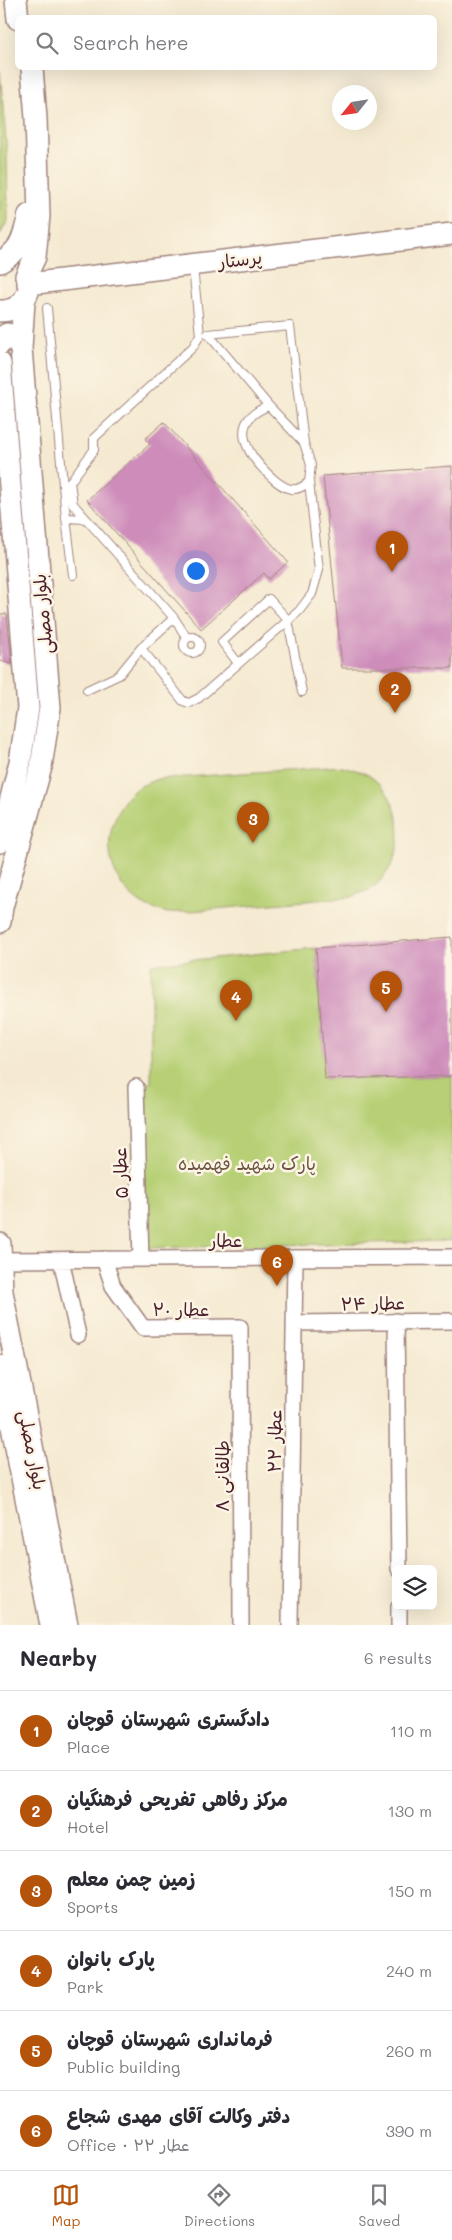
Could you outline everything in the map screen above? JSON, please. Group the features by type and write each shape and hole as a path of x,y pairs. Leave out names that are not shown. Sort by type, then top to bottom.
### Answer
{"street":[{"path":"16,0 18,15"},
{"path":"26,0 27,15"},
{"path":"22,70 32,118"},
{"path":"0,262 14,255 23,240 30,212 32,70"},
{"name":"بلوار مصلی","path":"0,922 42,767 50,708 21,348 26,287 35,257 39,216 32,118"},
{"name":"پرستار","path":"0,311 9,311 17,308 26,287 452,234"},
{"path":"0,262 17,266 26,287"},
{"path":"0,344 1,338 7,334 13,335 21,348"},
{"name":"بلوار مصلی","path":"0,363 28,708 20,762 0,842"},
{"name":"عطار ۵","path":"136,1087 141,1259"},
{"name":"بلوار مصلی","path":"0,1255 2,1292 67,1625"},
{"name":"عطار","path":"0,1255 61,1260 452,1257"},
{"name":"عطار ۲۲","path":"290,1625 295,1258"},
{"name":"عطار ۲۰","path":"104,1259 113,1286 143,1328 240,1327"},
{"path":"61,1260 78,1335"},
{"name":"عطار ۲۴","path":"294,1323 452,1320"},
{"path":"396,1321 399,1565"},
{"name":"طالقانی ۸","path":"240,1327 241,1625"},
{"name":"بلوار مصلی","path":"0,1366 51,1625"},
{"path":"399,1610 400,1625"}],"lane":[{"path":"187,638 174,618 73,504 70,482 94,450 94,438 193,347 200,335 192,265"},
{"path":"46,308 66,518 74,575"},
{"path":"142,648 183,701 190,703 299,611 312,594 319,570 309,482 311,465 304,443 290,326 208,334 269,406 304,443"},
{"path":"269,406 262,408 246,424 243,437 251,456 270,476 283,486 298,489 309,482"},
{"path":"66,518 86,519"},
{"path":"238,663 222,642 269,599 288,620 302,692"},
{"path":"87,690 119,675 142,648 174,618"}],"green space":[{"path":"0,71 7,153 8,220 0,235"},
{"path":"343,766 368,775 381,785 390,798 396,812 399,828 394,859 387,873 371,889 352,897 168,913 148,907 135,899 119,880 111,857 111,833 114,821 123,803 132,792 141,786 157,779"},
{"name":"پارک شهید فهمیده","path":"316,948 325,1079 452,1076 452,1241 146,1248 141,1084 151,1083 151,964"}],"building":[{"path":"164,422 288,562 269,579 264,573 201,629 87,500 150,444 145,439"},
{"path":"452,466 452,668 342,668 323,476"},
{"path":"0,614 7,614 12,664 0,661"},
{"path":"452,937 452,1076 325,1079 316,948"}],"place":[{"name":"دادگستری شهرستان قوچان","path":"392,572"},
{"name":"مرکز رفاهی تفریحی فرهنگیان","path":"395,713"},
{"name":"زمین چمن معلم","path":"253,843"},
{"name":"فرمانداری شهرستان قوچان","path":"386,1012"},
{"name":"پارک بانوان","path":"236,1021"},
{"name":"دفتر وکالت آقای مهدی شجاع","path":"277,1286"}]}
